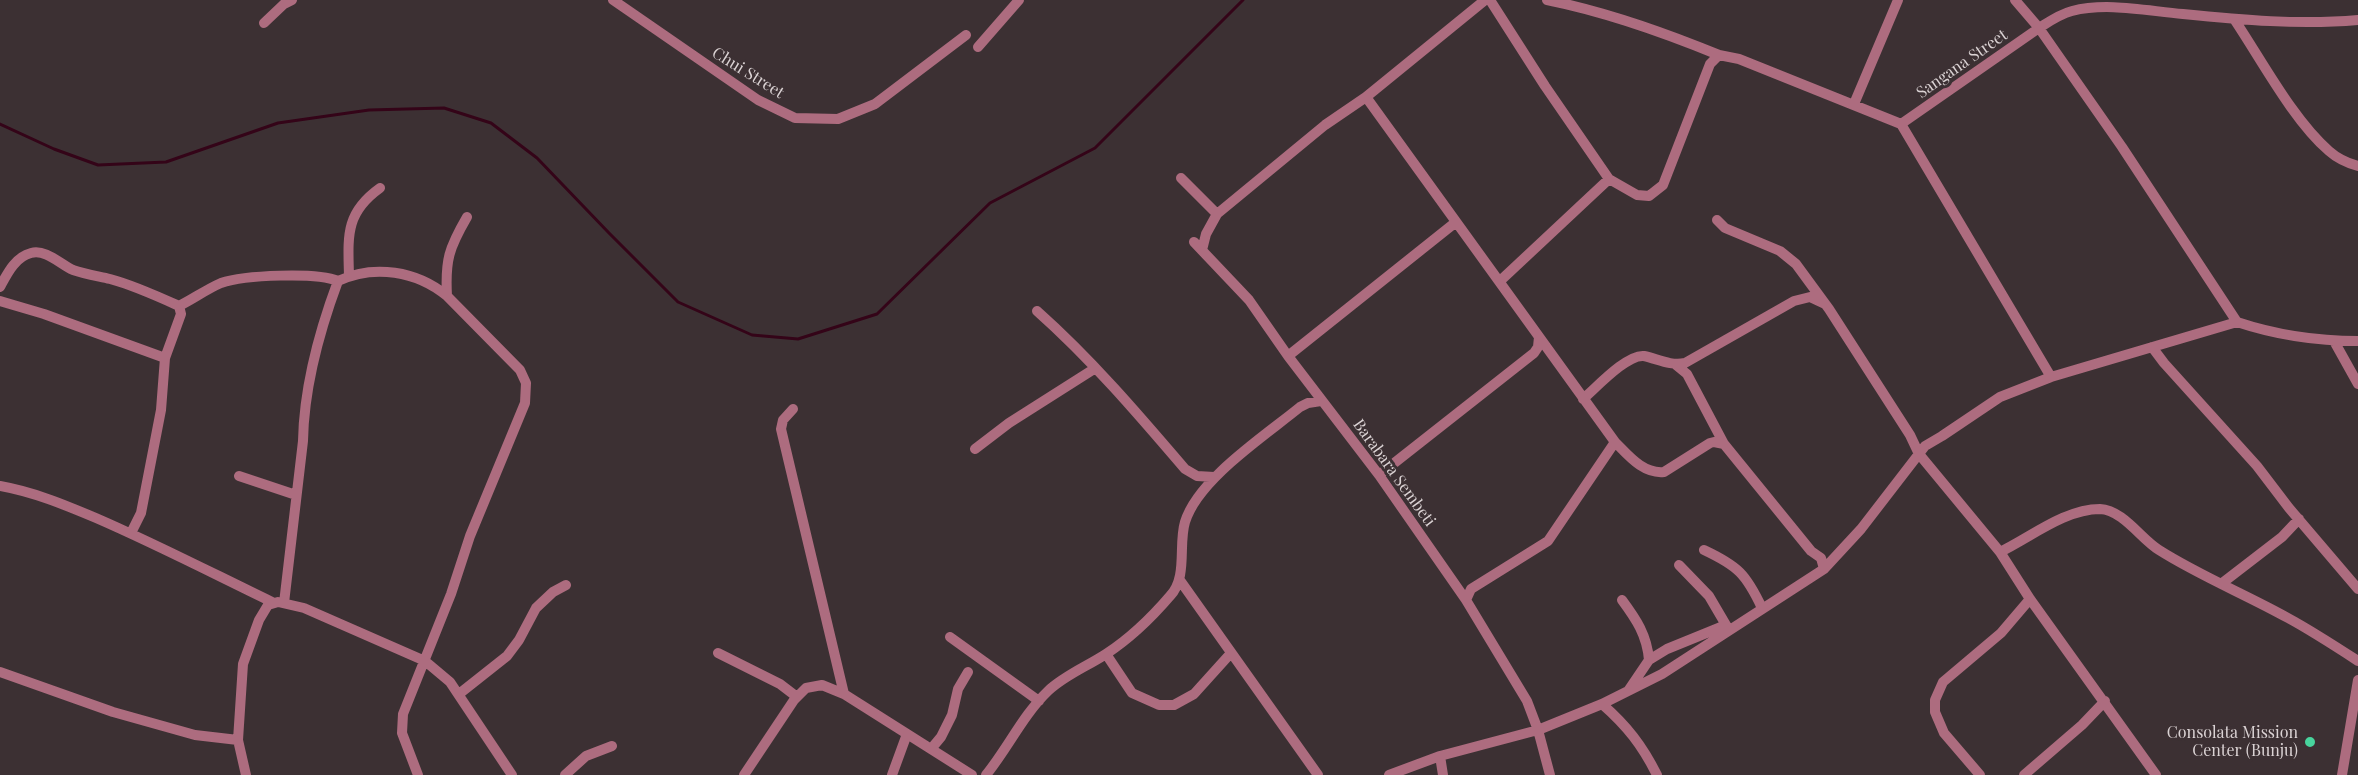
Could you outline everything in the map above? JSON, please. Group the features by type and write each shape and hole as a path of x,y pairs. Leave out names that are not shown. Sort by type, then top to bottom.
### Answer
{"street":[{"path":"264,23 284,4 292,0"},
{"name":"Chui Street","path":"613,0 758,100 795,118 838,119 866,108 966,35"},
{"path":"978,47 1019,0"},
{"name":"Barabara Sembeti","path":"1485,0 1366,97 1325,125 1217,214 1198,246 1248,300 1321,401 1379,475 1466,600 1527,701 1538,730 1550,775"},
{"path":"1490,0 1545,86 1609,179 1637,195 1655,193 1663,185 1710,64 1719,55"},
{"path":"1547,0 1574,5 1661,31 1719,55 1739,59 1901,124 2052,377"},
{"path":"1854,104 1898,0"},
{"path":"2015,0 2039,28 2122,147 2237,322"},
{"name":"Sangana Street","path":"1901,124 2039,28 2057,16 2072,10 2118,8 2234,19 2328,22 2358,20"},
{"path":"2234,19 2306,126 2339,159 2358,166"},
{"path":"1366,97 1615,442 1641,466 1656,473 1664,472 1710,443 1724,444"},
{"path":"1180,178 1217,214"},
{"path":"1500,281 1609,179"},
{"path":"349,276 348,238 356,210 366,198 380,188"},
{"path":"447,296 446,267 451,245 467,217"},
{"path":"1718,220 1725,228 1770,245 1788,256 1825,304 1910,435 1919,454 2000,552 2030,599 2156,775"},
{"path":"1288,356 1455,222"},
{"path":"0,287 10,269 30,253 52,257 72,269 110,279 179,306 220,284 236,280 314,275 338,281 349,276 395,271 435,286 520,370 526,382 525,403 403,714 402,733 418,775"},
{"path":"284,603 303,420 311,370 326,314 338,281"},
{"path":"1583,399 1636,356 1676,365 1685,363 1794,301 1810,297 1825,304"},
{"path":"0,301 44,314 165,358"},
{"path":"131,533 141,513 162,410 165,358 181,314 179,306"},
{"path":"1037,311 1069,340 1094,369 1121,394 1185,469 1197,476 1214,477"},
{"path":"1389,775 1440,756 1538,730 1602,704 1662,674 1726,628 1824,569 1861,530 1925,446 2000,397 2052,377 2237,322 2311,339 2358,341"},
{"path":"1379,475 1534,353 1538,347 1539,337"},
{"path":"2334,341 2358,384"},
{"path":"2152,347 2163,363 2257,466 2358,590"},
{"path":"1676,365 1687,374 1724,444 1811,551 1821,558 1824,569"},
{"path":"975,449 1009,423 1094,369"},
{"path":"986,775 1039,700 1068,675 1106,654 1130,636 1172,595 1179,579 1185,522 1193,505 1214,477 1300,407 1321,401"},
{"path":"793,409 783,420 781,429 844,694"},
{"path":"1466,600 1471,589 1548,541 1615,442"},
{"path":"239,477 296,495"},
{"path":"0,486 21,490 63,504 131,533 272,602 304,608 425,661 450,682 512,775"},
{"path":"2000,552 2062,519 2090,510 2103,509 2119,516 2146,542 2186,567 2289,618 2358,661"},
{"path":"2221,584 2282,537 2299,519"},
{"path":"1704,550 1730,562 1740,570 1762,608"},
{"path":"1679,565 1709,596 1726,628"},
{"path":"1179,579 1318,775"},
{"path":"459,694 507,656 519,640 536,608 553,592 566,585"},
{"path":"1980,775 1944,733 1935,712 1935,700 1943,682 2001,633 2030,599"},
{"path":"1622,600 1638,621 1645,637 1649,660"},
{"path":"246,775 238,740 243,664 259,620 272,602"},
{"path":"1628,691 1649,660 1666,649 1726,628"},
{"path":"950,637 1039,700"},
{"path":"718,653 780,684 797,697"},
{"path":"1106,654 1132,693 1159,705 1167,705 1182,702 1194,694 1231,653"},
{"path":"0,672 123,715 195,735 238,740"},
{"path":"931,749 941,737 952,715 958,689 968,672"},
{"path":"2342,775 2358,680"},
{"path":"744,775 797,697 806,688 822,686 844,694 972,775"},
{"path":"2024,775 2082,725 2105,701"},
{"path":"1602,704 1624,723 1645,752 1657,775"},
{"path":"892,775 907,734"},
{"path":"565,775 586,756 612,746"},
{"path":"1440,756 1443,775"}],"waterway":[{"path":"0,124 54,149 98,165 166,162 278,123 369,110 444,108 491,123 537,158 678,302 752,335 798,339 877,314 990,203 1095,148 1243,0"}],"place":[{"name":"Consolata Mission Center (Bunju)","path":"2310,742"}]}
